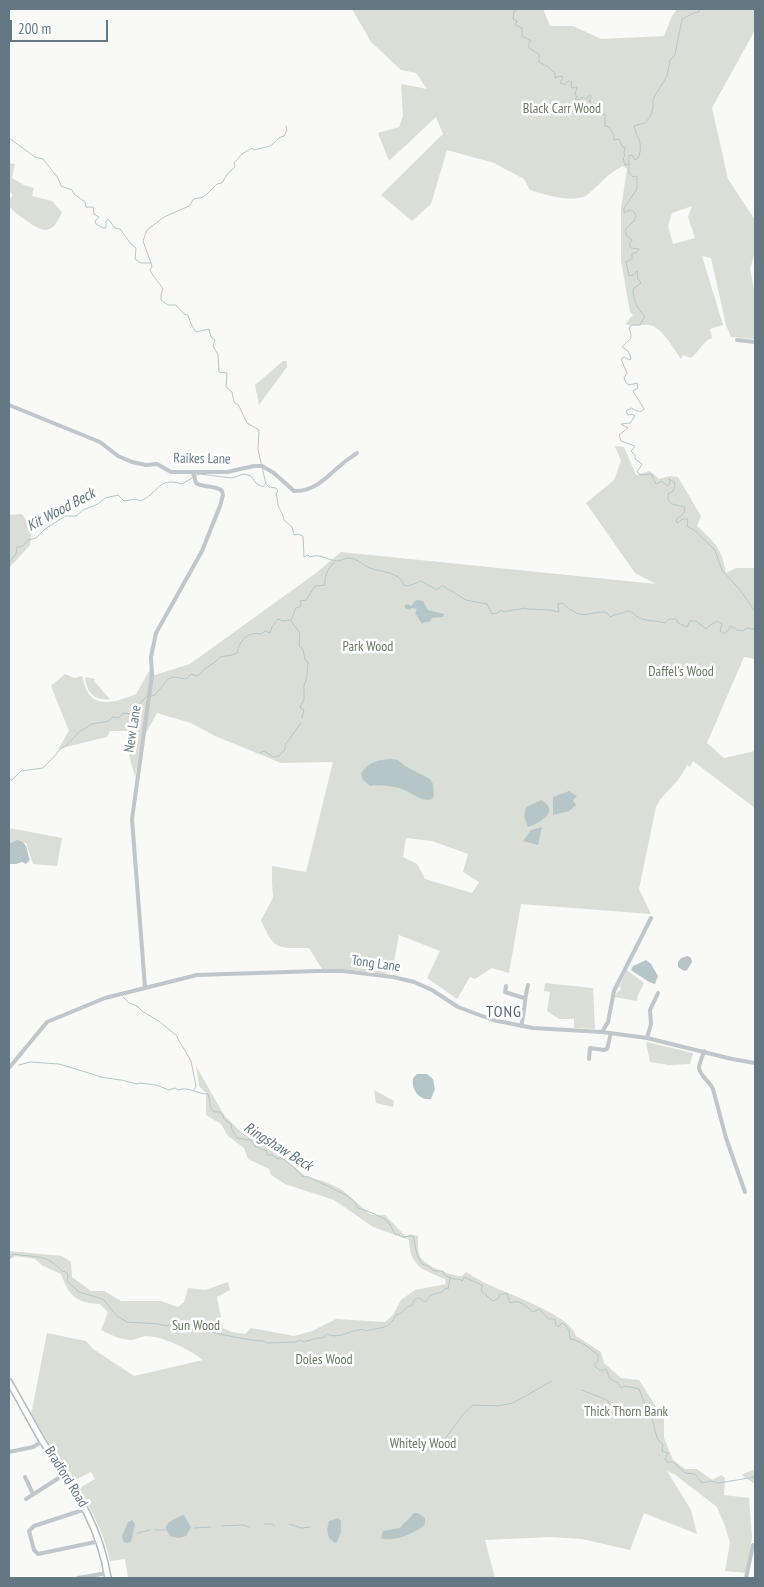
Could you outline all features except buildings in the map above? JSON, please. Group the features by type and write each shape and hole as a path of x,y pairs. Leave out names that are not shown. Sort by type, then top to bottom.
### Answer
{"main road":[{"name":"Bradford Road","path":"9,1382 43,1441 86,1509 100,1541 108,1575"}],"street":[{"path":"737,340 755,342"},
{"name":"Raikes Lane","path":"9,405 100,442 118,456 132,462 146,465 157,464 171,472 227,472 260,466 274,473 294,491 303,492 312,489 357,453"},
{"name":"New Lane","path":"145,987 132,819 150,696 151,657 156,633 202,551 223,495 221,491 213,487 202,487 196,483 193,472"},
{"path":"602,1032 608,1022 614,991 651,918"},
{"name":"Tong Lane","path":"9,1068 47,1022 105,998 209,973 343,971 393,977 414,982 428,987 458,1007 477,1016 521,1026 602,1032 647,1038 755,1063"},
{"path":"506,986 504,992 524,998"},
{"path":"521,1026 524,1014 524,998 528,986"},
{"path":"647,1038 650,1010 658,993"},
{"path":"589,1059 590,1048 604,1050 608,1048 611,1033"},
{"path":"704,1051 699,1068 702,1076 713,1089 726,1138 745,1192"},
{"path":"9,1452 43,1441"},
{"path":"26,1499 65,1474"},
{"path":"25,1477 33,1494"},
{"path":"86,1509 34,1526 29,1531 34,1550 38,1554 100,1541"},
{"path":"746,1578 753,1545"},
{"path":"78,1578 108,1575"}],"green space":[{"name":"Black Carr Wood","path":"352,9 543,9 550,26 573,26 601,39 664,36 677,9 755,9 755,30 712,108 728,179 755,220 755,252 750,269 755,294 755,339 731,337 726,325 711,258 702,256 723,325 710,329 712,338 694,356 691,358 683,355 681,359 667,339 654,326 631,326 625,324 633,315 630,312 621,261 621,208 627,169 623,166 607,176 587,195 574,199 550,196 530,190 524,179 494,163 447,150 431,204 412,221 381,195 443,134 436,117 389,161 378,133 399,127 403,116 401,84 427,89 416,73 401,70 371,42","holes":["692,206 688,217 695,238 673,244 668,226 672,213"]},
{"path":"9,163 15,164 12,178 34,188 32,196 52,201 62,212 50,229 46,230 36,227 10,207 8,202 13,195 9,191"},
{"path":"283,361 287,361 287,367 259,405 255,385"},
{"path":"615,446 624,447 636,475 650,471 659,479 669,476 678,477 701,516 697,526 717,546 726,573 736,568 755,568 755,659 744,657 707,743 724,758 755,751 755,808 693,761 690,767 687,765 680,778 663,796 656,807 639,889 651,914 521,904 509,973 492,968 475,979 470,977 457,999 427,978 440,951 399,935 392,971 384,974 345,969 322,969 309,948 278,946 270,937 261,920 273,898 272,866 306,872 333,762 281,763 215,736 191,723 157,713 146,733 143,733 135,777 129,755 130,731 110,731 107,737 58,749 69,731 51,686 65,674 74,678 82,676 85,687 91,697 103,702 117,701 136,694 149,671 155,675 190,664 316,573 341,552 656,584 635,573 586,503 614,480 621,461","holes":["406,838 432,841 468,854 463,872 479,882 472,893 425,879 417,864 403,857"]},
{"path":"22,514 32,529 30,545 9,568 9,515"},
{"path":"86,677 95,679 94,681 110,699 100,699 93,695 86,684"},
{"path":"9,828 62,838 57,866 33,864 26,843 9,844"},
{"path":"627,970 644,983 637,1001 614,997 620,991 621,988 619,987"},
{"path":"545,983 593,988 595,1029 574,1028 574,1019 559,1019 547,1011 550,992 544,991"},
{"path":"647,1042 693,1053 690,1064 669,1065 650,1062"},
{"path":"196,1066 224,1115 253,1140 273,1150 307,1177 323,1181 341,1189 371,1215 385,1215 408,1239 409,1234 418,1236 419,1254 423,1260 438,1270 462,1276 466,1272 483,1282 550,1312 572,1328 576,1336 601,1352 604,1363 621,1378 639,1380 664,1419 664,1438 673,1460 685,1469 697,1469 712,1480 721,1475 725,1478 724,1495 749,1498 752,1537 746,1573 725,1571 730,1543 717,1507 674,1474 667,1471 691,1510 697,1534 644,1513 630,1550 582,1539 550,1537 485,1540 495,1578 128,1578 125,1559 110,1561 105,1542 97,1524 78,1489 95,1479 91,1472 73,1481 31,1415 47,1333 86,1341 93,1349 134,1376 203,1360 184,1348 160,1338 146,1336 127,1340 101,1330 108,1312 100,1304 85,1302 74,1297 67,1288 61,1274 43,1266 35,1259 15,1256 9,1260 9,1251 62,1256 71,1262 72,1277 91,1291 104,1291 121,1301 161,1301 178,1307 184,1302 188,1288 205,1290 228,1282 230,1290 217,1297 223,1328 245,1334 251,1328 294,1336 312,1331 336,1319 385,1322 393,1315 401,1300 415,1290 446,1284 445,1279 424,1269 415,1262 409,1240 373,1227 334,1200 285,1184 271,1175 269,1169 248,1159 244,1148 228,1136 221,1124 206,1115 206,1093 199,1086"},
{"path":"374,1090 394,1101 393,1107 376,1103"},
{"path":"755,1469 755,1484 741,1475"}],"shaded area":[{"path":"416,600 423,601 428,610 444,614 443,617 432,618 429,622 422,624 415,613 417,609 411,608 410,610 405,608 405,605 411,606"},
{"path":"398,760 405,766 430,779 433,784 434,795 432,799 424,800 405,790 394,787 370,786 363,780 361,774 366,767 377,761"},
{"path":"569,791 577,796 573,800 576,805 569,811 553,815 553,797"},
{"path":"541,800 547,804 549,812 543,820 528,827 524,816 526,807"},
{"path":"542,827 538,845 523,841 531,830"},
{"path":"17,840 24,843 26,847 30,860 26,864 22,862 9,864 9,844"},
{"path":"688,956 692,962 687,970 684,971 678,967 678,962 681,958"},
{"path":"646,960 651,964 658,976 655,984 631,970 633,966"},
{"path":"417,1074 427,1074 433,1079 435,1089 431,1099 423,1098 415,1090 413,1078"},
{"path":"414,1513 418,1513 425,1518 425,1524 410,1534 398,1538 381,1538 383,1531 400,1528"},
{"path":"184,1515 191,1527 186,1536 178,1538 170,1536 166,1529 168,1523"},
{"path":"338,1518 341,1521 341,1532 335,1543 329,1538 327,1530 329,1521"},
{"path":"132,1520 135,1524 131,1542 126,1543 123,1541 122,1536 128,1522"}],"waterway":[{"path":"519,9 514,11 513,19 517,21 515,25 522,28 522,36 531,41 528,45 529,48 539,54 539,62 555,73 555,78 563,77 560,83 565,85 568,81 572,82 571,87 577,88 575,94 577,97 575,99 579,100 583,97 587,99 588,96 591,96 589,102 590,100 595,111 599,110 602,115 605,114 605,126 609,127 614,135 614,140 619,139 625,148 625,156 623,158 625,165 629,164"},
{"path":"699,9 699,12 682,19 675,55 670,60 667,76 653,99 650,117 645,123 634,126 640,143 640,151 639,157 635,160 632,155 629,156 629,172 633,177 637,176 637,189 624,208 624,213 629,210 633,211 636,215 634,221 625,230 626,235 632,240 629,244 631,248 639,249 636,253 632,253 632,259 626,262 629,276 634,275 637,271 638,279 641,283 633,289 634,296 636,304 645,316 640,325 632,325 629,328 631,338 622,347 628,351 631,357 630,360 624,357 621,359 627,373 624,378 626,383 629,385 637,383 638,388 633,391 644,409 640,412 631,408 626,411 628,415 632,414 635,416 630,423 621,424 628,428 619,435 621,441 635,446 631,451 635,455 635,459 642,464 637,472 641,475 651,474 656,484 662,481 667,486 670,483 669,479 674,482 675,486 673,491 668,494 668,500 672,504 685,507 684,513 676,520 677,523 683,519 688,519 687,526 694,530 715,550 722,570 741,591 755,612"},
{"path":"151,263 143,241 147,230 164,217 189,206 194,199 203,197 217,184 222,183 228,173 235,167 234,163 242,154 252,148 254,150 272,145 284,136 287,130 286,126"},
{"path":"9,138 35,157 43,159 58,178 61,186 72,190 74,194 85,202 86,207 93,207 94,214 99,217 95,221 96,224 106,228 106,221 108,219 115,228 120,229 136,248 135,259 141,263 151,263 152,267 150,270 163,289 161,300 168,305 176,305 184,314 188,315 196,332 209,329 211,337 215,340 213,346 218,355 219,372 227,373 226,387 232,392 234,402 239,406 247,423 259,430 258,450 266,484 269,487 276,488 278,491 276,494 278,505 284,520 292,527 294,535 303,536 304,557 308,555 310,557 320,556 337,561 351,558 370,568 399,577 404,585 408,586 421,581 437,590 443,586 466,600 487,604 492,614 498,613 501,610 504,612 524,608 559,612 558,604 562,603 583,615 606,612 611,617 629,611 646,620 665,623 669,619 676,619 678,623 687,627 690,621 696,621 706,629 718,621 722,624 720,631 725,634 731,626 743,631 746,628 755,629"},
{"name":"Kit Wood Beck","path":"9,563 16,554 17,547 23,546 28,540 36,538 45,529 65,516 76,516 105,498 118,495 124,501 136,499 140,501 163,484 168,482 182,484 199,474 232,478 244,474 251,476 256,483 263,487 265,484"},
{"path":"9,779 12,780 21,771 43,768 60,749 66,746 79,732 92,724 109,721 112,717 119,718 123,713 133,714 137,712 138,706 146,697 155,695 168,679 174,677 186,679 191,674 197,676 220,657 237,653 242,641 248,636 256,633 261,634 265,631 270,633 278,619 283,621 291,620 296,608 301,606 300,601 306,600 315,586 325,585 327,572 334,562"},
{"path":"291,621 300,633 299,646 303,649 305,660 308,662 304,700 300,707 304,710 302,718"},
{"path":"260,753 264,751 273,757 279,756 301,723"},
{"path":"123,997 177,1036 191,1061 196,1086 194,1090"},
{"name":"Ringshaw Beck","path":"19,1065 30,1062 59,1064 100,1077 137,1084 156,1085 169,1090 175,1088 178,1090 186,1089 208,1094 211,1108 214,1112 220,1112 224,1119 231,1124 237,1138 251,1140 256,1147 267,1151 267,1155 272,1155 278,1159 282,1158 302,1176 309,1177 346,1195 354,1201 358,1208 373,1213 387,1221 396,1235 398,1234 402,1237 413,1236 417,1254 422,1264 434,1271 443,1271 444,1275 453,1279 460,1279 462,1281 464,1277 482,1285 481,1291 493,1301 499,1298 499,1295 507,1293 510,1303 520,1303 533,1312 539,1309 548,1319 555,1319 558,1327 562,1323 564,1324 569,1330 570,1339 582,1343 598,1355 598,1361 594,1364 600,1371 606,1369 610,1379 618,1383 621,1388 625,1386 639,1389 645,1404 644,1414 652,1418 657,1438 663,1445 662,1451 668,1453 665,1459 667,1462 673,1462 685,1473 695,1474 702,1483 711,1481 719,1483 755,1477"},
{"name":"Ringshaw Beck","path":"9,1259 13,1254 46,1259 68,1274 67,1281 79,1292 103,1299 117,1316 127,1322 166,1326 174,1323 176,1328 178,1326 184,1330 207,1330 234,1337 264,1341 266,1343 296,1342 300,1340 304,1342 322,1338 327,1334 338,1336 358,1330 367,1331 387,1326 396,1315 412,1305 415,1299 419,1298 425,1302 431,1295 442,1292 446,1288 448,1289 450,1277"},
{"path":"445,1439 465,1412 473,1405 498,1406 513,1403 552,1381"},
{"path":"582,1390 607,1400 614,1409 621,1412 636,1410 643,1412"},
{"path":"264,1524 275,1526"},
{"path":"289,1524 301,1528 310,1527"},
{"path":"223,1526 243,1525 249,1527"},
{"path":"194,1528 211,1527"},
{"path":"137,1533 150,1530"},
{"path":"155,1530 166,1530"}],"district":[{"name":"TONG","path":"504,1012"}],"park label":[{"name":"Park Wood","path":"368,647"},
{"name":"Daffel's Wood","path":"681,672"},
{"name":"Sun Wood","path":"196,1326"},
{"name":"Doles Wood","path":"324,1360"},
{"name":"Thick Thorn Bank","path":"626,1412"},
{"name":"Whitely Wood","path":"423,1444"}]}
